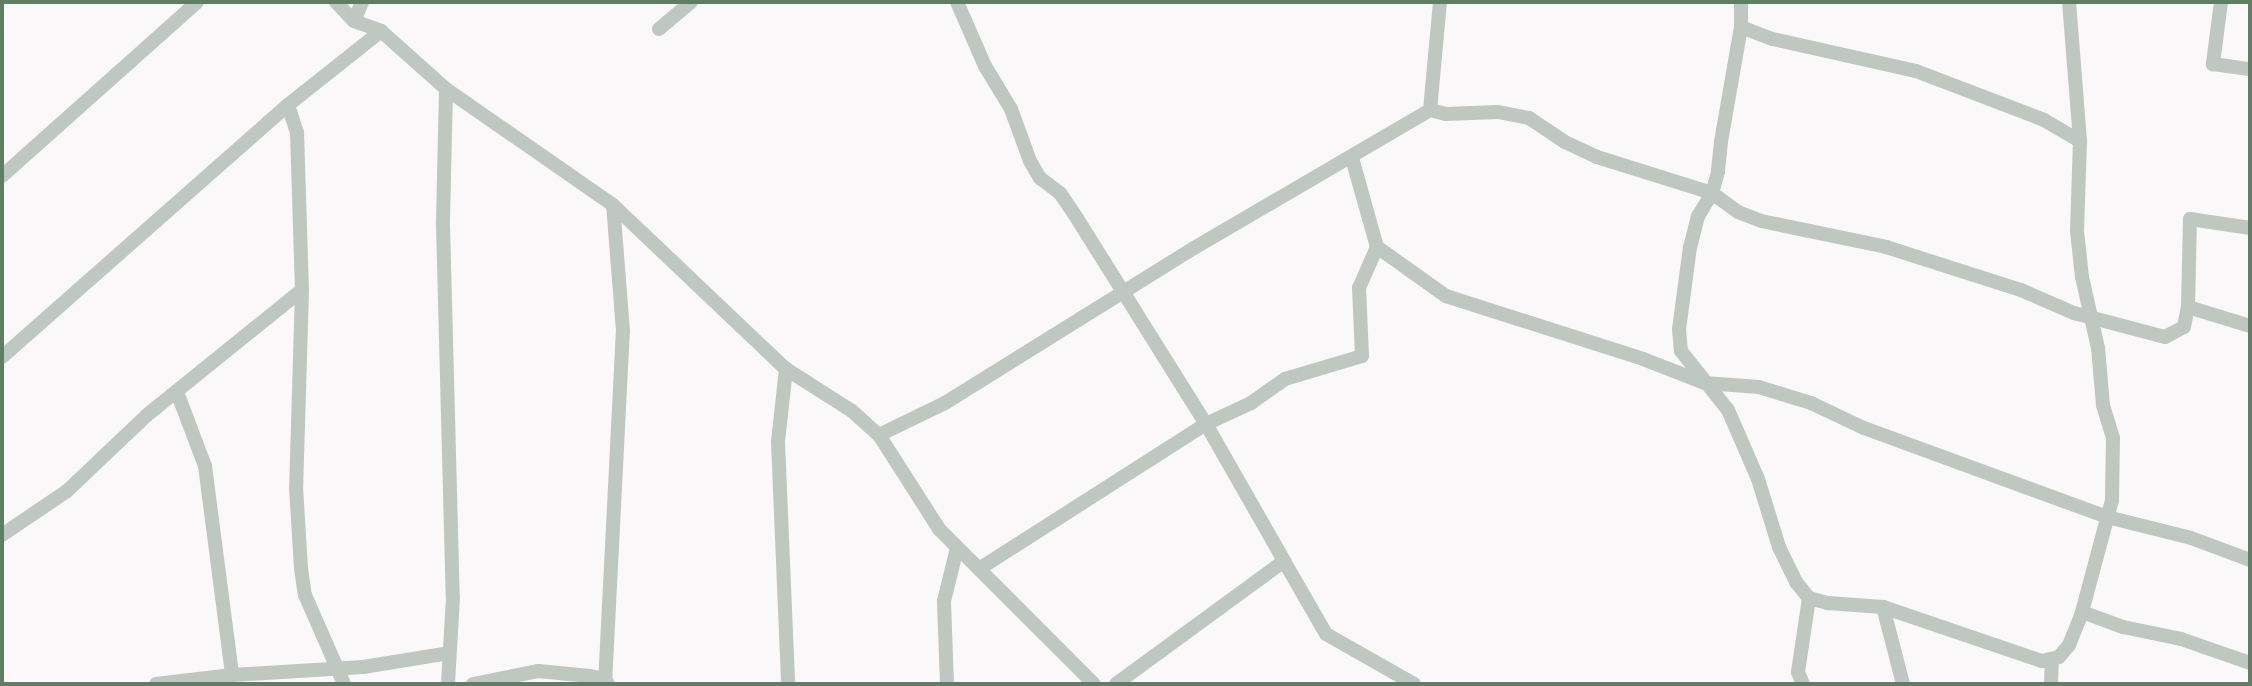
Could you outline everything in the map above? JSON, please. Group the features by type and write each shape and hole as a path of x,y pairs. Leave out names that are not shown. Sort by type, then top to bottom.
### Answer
{"street":[{"path":"2,176 197,2"},
{"path":"336,2 354,21 381,31 446,89 613,205 786,369 852,411 878,435 939,529 1094,684"},
{"path":"354,21 362,2"},
{"path":"659,29 691,2"},
{"path":"957,2 985,66 1011,109 1030,161 1041,178 1060,193 1206,424 1326,635 1409,683"},
{"path":"1430,110 1440,2"},
{"path":"1741,2 1741,27 1718,172 1712,193 1698,216 1690,247 1679,329 1681,351 1728,410 1758,479 1779,547 1796,582 1809,598 1828,603 1883,607 2042,660 2059,657 2069,645 2082,612 2112,500 2113,438 2103,405 2098,348 2077,231 2080,141 2069,2"},
{"path":"2221,2 2213,64 2250,69"},
{"path":"1741,27 1773,39 1916,71 2043,120 2080,141"},
{"path":"2,357 288,105 381,31"},
{"path":"446,89 443,225 453,597 448,684"},
{"path":"288,105 298,132 302,290 296,487 301,568 305,595 344,684"},
{"path":"878,435 945,403 1194,248 1430,110 1446,114 1498,112 1529,118 1565,142 1597,157 1712,193 1738,212 1761,221 1886,247 2021,290 2091,318 2165,337 2184,327 2188,307 2189,219 2250,228"},
{"path":"1352,158 1377,247 1446,296 1643,359 1705,383 1759,387 1811,403 1864,428 2107,517 2191,538 2250,560"},
{"path":"473,684 538,671 606,682 623,331 613,205"},
{"path":"979,569 1206,424 1251,403 1285,379 1362,355 1359,288 1377,247"},
{"path":"2,535 66,491 147,415 252,327 302,290"},
{"path":"2188,307 2250,326"},
{"path":"786,369 778,442 788,684"},
{"path":"177,392 205,466 232,675"},
{"path":"947,684 944,601 957,548"},
{"path":"1116,684 1284,561"},
{"path":"1802,684 1798,671 1809,598"},
{"path":"1883,607 1903,684"},
{"path":"2082,612 2123,628 2181,639 2250,663"},
{"path":"156,684 202,681 232,675 339,668 449,653"},
{"path":"2051,684 2052,659"}]}
